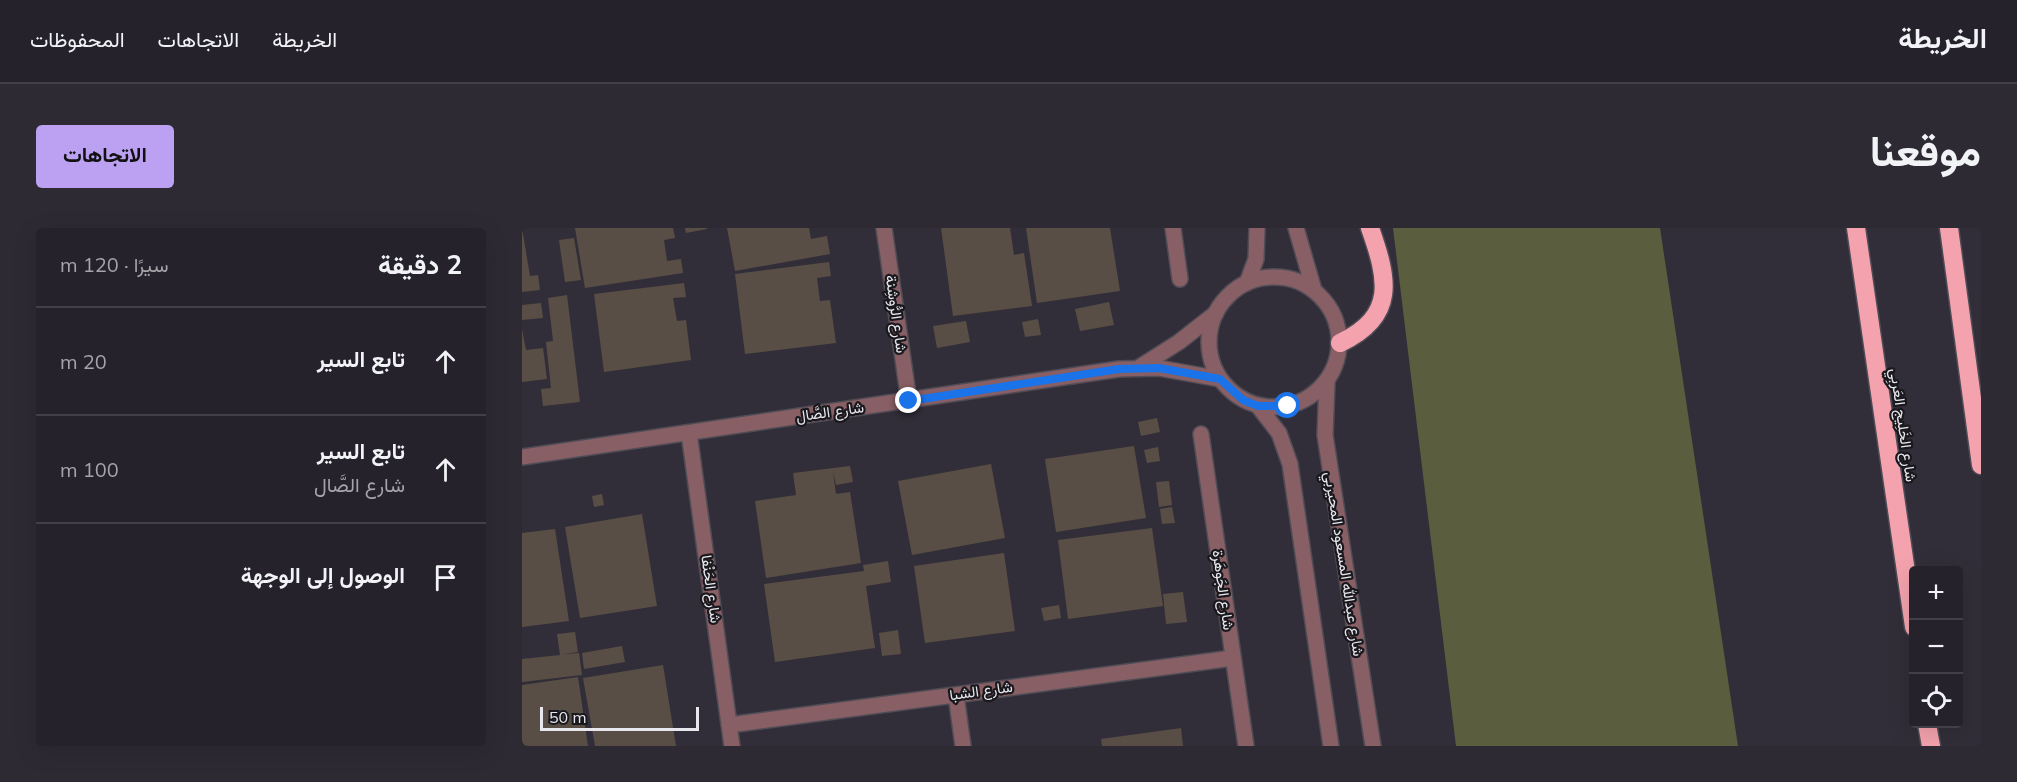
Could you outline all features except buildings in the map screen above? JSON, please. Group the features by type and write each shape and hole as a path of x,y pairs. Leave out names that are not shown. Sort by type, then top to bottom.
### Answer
{"highway":[{"path":"1340,343 1359,334 1374,320 1383,301 1386,279 1370,228"},
{"name":"شارع الخَلِيج العَربِي","path":"1856,228 1913,620"},
{"path":"1949,228 1981,465"},
{"path":"1928,728 1930,746"}],"street":[{"name":"شارع الرُّوشِنة","path":"884,228 909,401"},
{"path":"1173,228 1180,279"},
{"path":"1246,283 1256,259 1257,228"},
{"path":"1296,228 1314,290"},
{"path":"1263,277 1281,277 1298,281 1314,290 1328,305 1337,323 1340,343 1336,364 1327,382 1309,397 1288,406 1258,406 1243,400 1220,379 1214,366 1209,339 1216,313 1224,300 1246,283 1263,277"},
{"name":"شارع الصَّال","path":"1138,368 1179,342 1216,313"},
{"name":"شارع الصَّال","path":"522,456 1138,368 1180,370 1220,379"},
{"name":"شارع عبدالله المسعود المحيربي","path":"1327,382 1325,435 1372,746"},
{"path":"1258,406 1279,433 1290,464 1331,746"},
{"name":"شارع الحَنْفا","path":"689,433 732,746"},
{"name":"شارع الجَوهَرة","path":"1201,434 1246,746"},
{"name":"شارع الشبا","path":"729,725 1233,658"},
{"path":"956,695 963,746"}],"green space":[{"path":"1393,228 1660,228 1738,746 1456,746"}],"route":[{"path":"909,401 1119,369 1159,368 1200,373 1220,379 1243,400 1258,406 1273,408 1288,406"}]}
